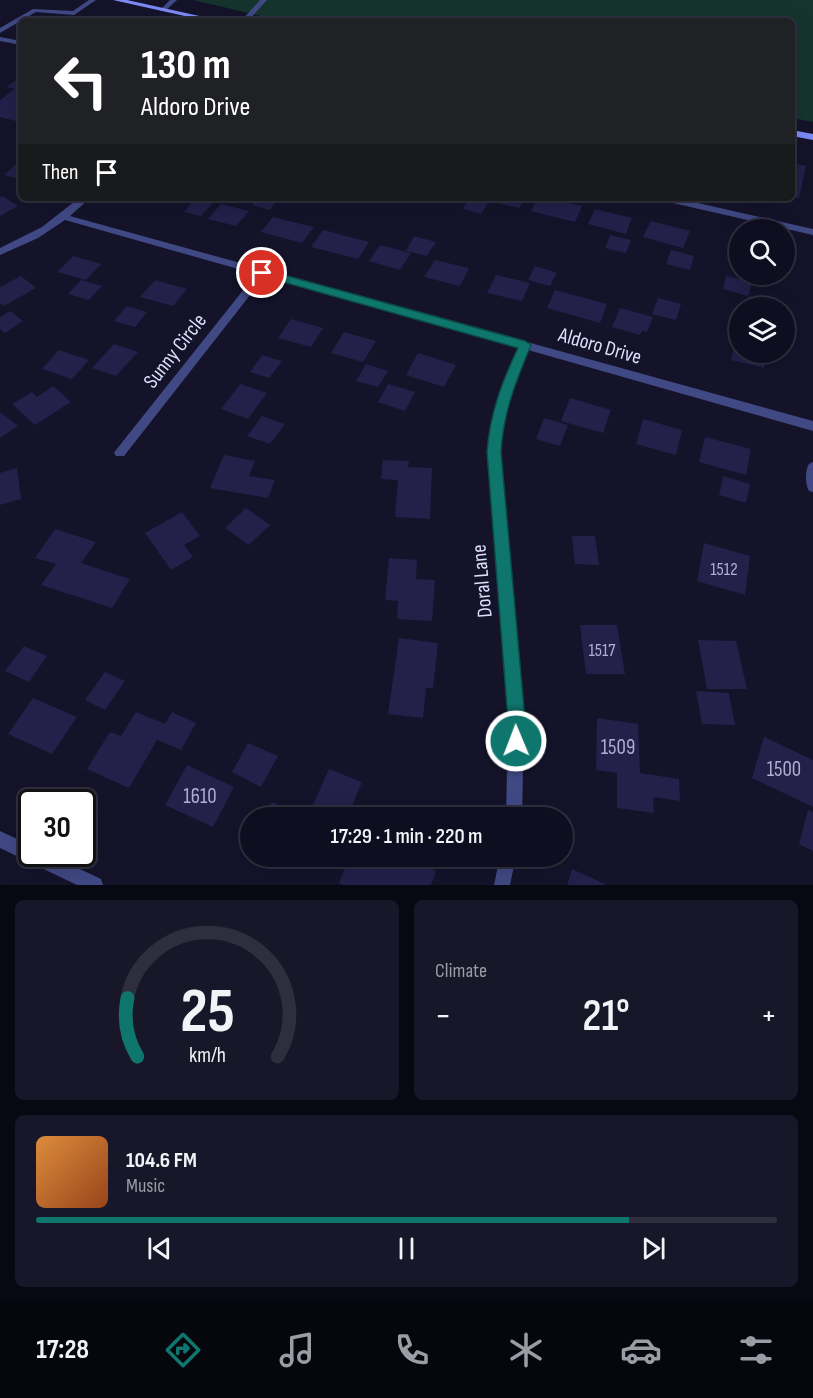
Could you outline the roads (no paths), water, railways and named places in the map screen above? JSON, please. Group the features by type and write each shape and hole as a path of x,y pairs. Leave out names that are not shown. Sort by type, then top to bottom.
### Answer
{"street":[{"path":"117,0 203,18"},
{"path":"131,0 145,6"},
{"path":"795,134 813,137"},
{"path":"0,252 31,238 64,217 82,201"},
{"path":"677,201 813,232"},
{"name":"Aldoro Drive","path":"64,217 813,426"},
{"name":"Sunny Circle","path":"120,453 262,273"},
{"name":"Doral Lane","path":"513,807 516,720 494,452 495,425 504,392 525,345"},
{"path":"813,467 813,487"},
{"path":"0,839 95,885"},
{"path":"502,885 506,867"}],"lane":[{"path":"69,18 93,0"},
{"path":"163,10 174,0"},
{"path":"247,18 264,0"},
{"path":"22,18 35,10 74,13"},
{"path":"0,31 18,20"},
{"path":"0,39 18,42"}]}
